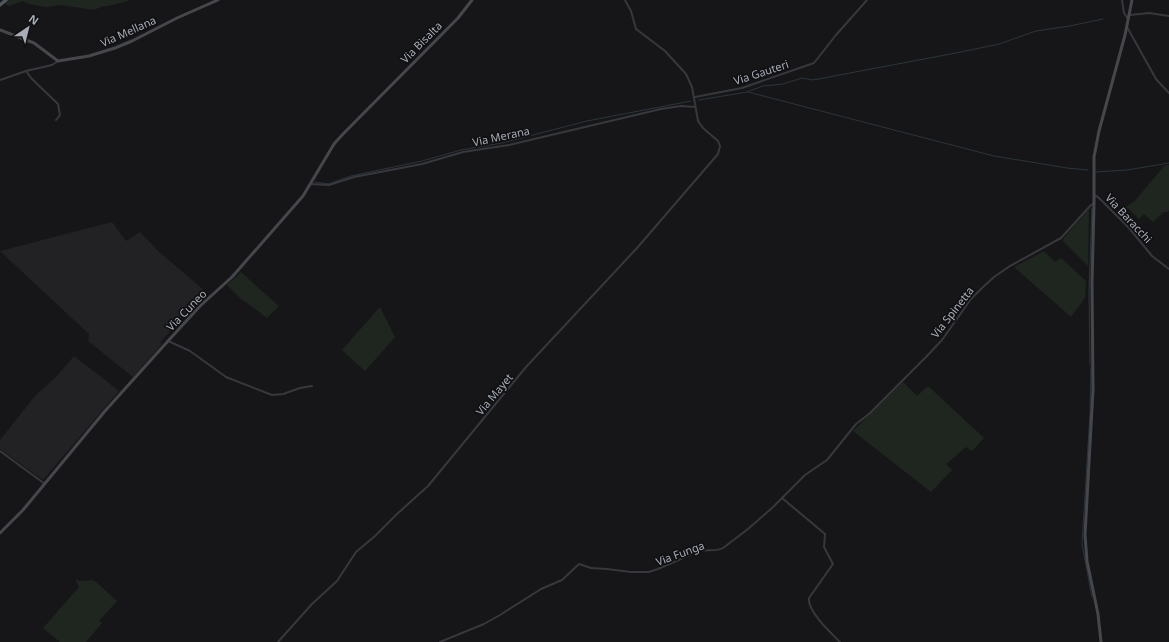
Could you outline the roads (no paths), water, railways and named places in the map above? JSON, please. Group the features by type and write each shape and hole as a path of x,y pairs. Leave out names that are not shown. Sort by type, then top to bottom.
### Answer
{"main road":[{"path":"0,5 6,0"}],"street":[{"name":"Via Mellana","path":"58,61 89,56 115,48 218,0"},
{"name":"Via Bisalta","path":"380,96 458,18 472,0"},
{"path":"625,0 631,11 636,29 665,51 682,68 690,82 695,97 695,107"},
{"name":"Via Gauteri","path":"695,97 742,88 814,63 866,0"},
{"path":"1122,0 1124,13 1129,20"},
{"path":"1101,642 1099,620 1087,561 1085,535 1092,410 1094,157 1096,144 1129,20 1132,0"},
{"path":"1130,15 1150,13 1169,16"},
{"path":"1127,27 1156,79 1169,93"},
{"path":"0,30 34,43 58,61 52,65 26,71 0,80"},
{"path":"26,71 31,78 58,104 60,115 56,120"},
{"name":"Via Cuneo","path":"0,533 18,515 105,411 168,341 200,306 242,267 303,196 338,139 380,96"},
{"name":"Via Merana","path":"311,184 329,185 354,177 422,164 463,152 509,145 661,109 681,106 695,107"},
{"name":"Via Mayet","path":"278,642 312,604 337,580 356,552 428,486 526,367 637,248 719,152 720,146 718,141 703,128 698,121 695,107"},
{"name":"Via Baracchi","path":"1094,195 1125,223 1152,256 1169,269"},
{"name":"Via Spinetta","path":"887,396 928,356 942,340 971,299 982,288 994,277 1010,266 1061,238 1094,203"},
{"path":"168,341 190,351 226,376 272,395 283,394 300,388 312,386"},
{"name":"Via Funga","path":"440,642 484,624 541,589 562,580 579,564 591,568 631,572 649,572 699,551 720,550 748,529 782,498 799,480 827,460 856,424 869,414 887,396"},
{"path":"0,450 45,484"},
{"path":"782,498 825,534 824,547 833,564 812,593 808,602 816,616 840,642"}],"waterway":[{"path":"699,100 747,92 763,86 783,84 802,78 813,80 961,52 999,44 1036,31 1103,19"},
{"path":"748,92 994,156 1088,170"},
{"path":"315,182 328,184 351,176 422,161 461,150 502,143 587,121 691,101"},
{"path":"1096,172 1127,170 1169,163"},
{"path":"1090,365 1089,290 1092,208"},
{"path":"1091,367 1090,413 1082,544 1092,597"}]}
